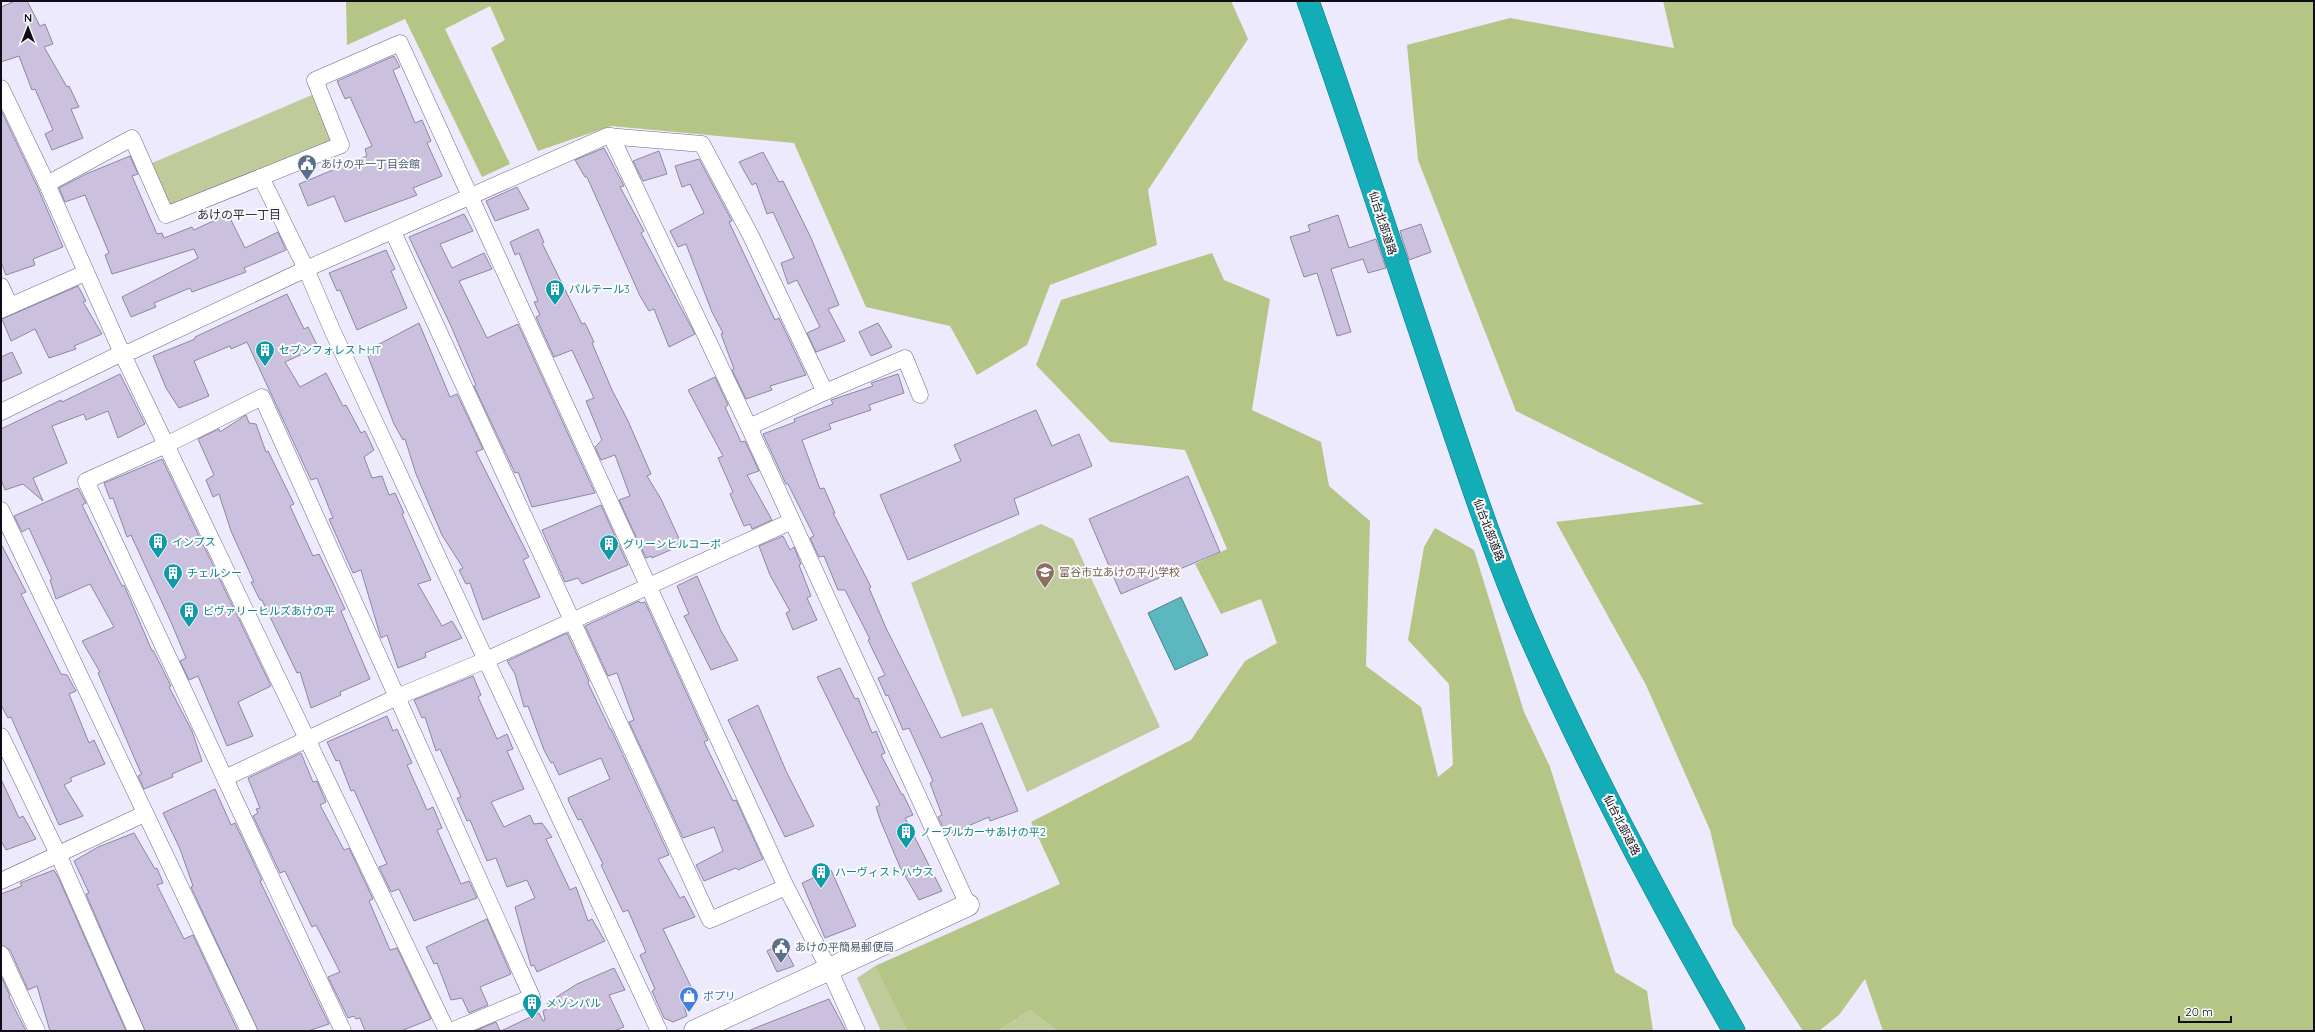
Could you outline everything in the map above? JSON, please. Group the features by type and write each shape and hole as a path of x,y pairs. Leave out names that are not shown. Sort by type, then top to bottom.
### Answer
{"highway":[{"name":"仙台北部道路","path":"1308,1 1482,515 1526,626 1582,746 1639,859 1734,1031"}],"street":[{"path":"47,184 132,138 166,215 341,145 314,80 400,44 786,887 830,971 857,1031"},
{"path":"1,88 47,184 85,273 122,353 447,1031"},
{"path":"1,412 122,353 132,351 306,269 471,197 544,162 607,136 702,144 751,236 825,392"},
{"path":"611,136 749,427 968,905 830,971 695,1031"},
{"path":"261,177 306,269 333,332 659,1031"},
{"path":"393,232 710,920 786,887"},
{"path":"1,286 6,308 85,273"},
{"path":"749,427 825,392 905,358 920,395"},
{"path":"343,1031 86,481 166,445 262,397 532,997 451,1031"},
{"path":"1,510 144,814 249,1031"},
{"path":"225,778 397,698 486,660 648,585 792,521"},
{"path":"1,736 58,854 136,1031"},
{"path":"1,881 144,814"},
{"path":"1,954 37,1031"}],"green space":[{"path":"346,1 1231,1 1248,39 1148,190 1157,245 1050,285 1027,345 977,375 950,326 866,307 794,143 611,126 538,151 491,48 505,40 490,6 445,29 510,164 482,177 405,19 347,45"},
{"path":"1663,1 2314,1 2314,1031 1883,1031 1865,979 1839,1015 1819,1031 1803,1031 1733,925 1710,830 1646,685 1556,522 1704,504 1516,411 1418,160 1407,45 1510,18 1674,48"},
{"path":"319,92 341,145 166,215 145,166"},
{"path":"1212,253 1224,280 1270,299 1252,410 1321,442 1329,486 1370,521 1366,666 1421,707 1438,777 1453,765 1449,684 1408,640 1424,547 1435,528 1474,550 1524,712 1550,767 1615,972 1647,991 1653,1031 1057,1031 1030,1010 998,1031 907,1031 875,966 1060,884 1031,822 1191,740 1245,661 1277,643 1261,599 1221,614 1195,564 1227,549 1185,450 1110,442 1036,365 1061,300"},
{"path":"1041,524 1073,539 1160,727 1027,792 992,708 962,717 911,583"},
{"path":"875,966 907,1031 881,1031 857,978"},
{"path":"1030,1010 1057,1031 998,1031"}],"water":[{"path":"1181,597 1208,655 1175,670 1148,613"}],"building":[{"path":"15,1 27,1 40,26 45,24 53,44 44,47 67,87 69,86 79,107 71,109 83,138 52,150 45,134 53,130 35,89 32,90 19,56 1,62 1,7"},
{"path":"394,56 400,67 393,70 415,123 422,120 431,141 427,143 442,176 413,188 417,195 345,222 334,196 308,206 299,184 367,156 365,149 372,146 350,97 345,99 337,81"},
{"path":"1,110 38,188 63,247 33,259 35,265 6,275 1,262"},
{"path":"604,148 624,186 620,187 644,231 641,233 695,334 669,347 654,309 649,311 640,296 587,177 585,177 575,160"},
{"path":"659,151 667,174 643,181 633,161"},
{"path":"763,152 779,182 783,181 811,238 839,305 828,309 845,341 816,352 807,333 820,327 797,280 788,284 781,263 794,258 773,212 767,214 756,183 752,185 739,162"},
{"path":"130,156 138,174 132,176 157,234 162,233 164,238 192,227 194,230 228,214 245,248 278,232 286,250 244,268 246,272 192,292 190,288 154,303 156,307 131,317 122,297 198,258 194,249 112,274 105,255 109,253 85,195 65,202 59,188 86,174"},
{"path":"699,159 732,221 729,222 775,320 779,318 806,375 770,386 772,390 746,399 732,370 734,369 721,334 723,333 712,312 686,244 678,247 670,231 704,213 690,184 682,187 675,166"},
{"path":"517,187 529,209 495,221 486,201"},
{"path":"464,214 473,231 440,244 452,268 484,253 492,269 459,281 487,338 518,324 595,493 532,507 518,472 515,473 474,386 476,385 451,326 409,237"},
{"path":"1338,215 1349,248 1376,239 1386,268 1368,273 1363,259 1331,269 1351,332 1337,336 1317,273 1304,277 1290,237 1310,231 1308,225"},
{"path":"1421,224 1431,252 1409,260 1400,231"},
{"path":"538,229 544,242 542,243 582,324 585,323 594,342 592,343 612,390 628,421 651,474 647,476 661,499 682,545 652,558 651,556 646,558 619,500 630,496 615,455 601,460 595,447 602,440 586,401 594,398 572,350 554,357 536,317 540,315 534,302 538,301 519,253 515,255 510,242"},
{"path":"386,250 395,269 391,271 407,308 357,330 340,290 337,291 329,273"},
{"path":"78,286 86,301 83,302 102,334 74,346 76,349 49,358 35,329 11,341 2,319"},
{"path":"287,294 304,329 308,327 318,347 285,362 300,387 326,373 343,406 346,405 361,433 365,431 374,450 364,457 372,478 382,476 389,495 395,493 404,513 402,514 431,580 418,584 442,626 452,621 462,638 425,653 426,657 398,668 387,635 381,638 361,570 353,573 329,519 333,518 317,478 311,480 247,342 231,349 230,346 194,361 209,396 179,408 166,388 153,356 195,339 195,337"},
{"path":"419,323 450,397 457,394 483,449 476,452 529,557 523,560 540,597 483,620 470,583 466,584 459,570 463,568 442,535 416,474 405,439 403,440 394,424 366,351"},
{"path":"878,323 892,347 871,356 859,332"},
{"path":"12,352 22,373 1,382 1,357"},
{"path":"120,374 145,424 118,438 108,411 86,420 84,414 52,426 67,463 33,478 43,501 23,484 5,490 1,479 1,429"},
{"path":"898,374 904,393 869,405 871,410 829,424 831,429 802,440 820,489 824,488 835,513 833,513 871,587 869,588 886,628 941,738 982,723 1018,811 990,821 989,817 947,835 938,817 942,815 930,783 933,781 909,728 903,730 888,695 886,696 878,678 885,675 868,640 870,639 845,590 838,590 824,556 819,557 810,538 814,536 788,484 786,484 763,434 795,422 794,419 833,404 831,400 873,386 871,383"},
{"path":"715,377 728,405 725,407 741,442 745,441 759,471 747,475 772,520 752,529 750,524 744,526 730,494 733,492 718,458 723,456 688,390"},
{"path":"1036,410 1052,446 1079,434 1092,466 1014,499 1019,514 908,560 880,495 961,461 954,445"},
{"path":"246,415 249,423 256,424 266,452 268,451 294,504 290,506 313,556 319,554 332,581 345,609 341,611 370,679 340,692 341,695 311,708 300,672 297,673 262,600 260,600 251,582 254,582 231,531 219,494 213,497 206,480 214,475 198,439 219,429 220,432"},
{"path":"162,459 271,686 238,702 253,736 227,746 198,676 189,680 180,661 186,658 171,622 131,535 127,537 113,498 110,499 104,483"},
{"path":"1188,476 1220,552 1121,594 1089,519"},
{"path":"78,488 86,503 82,505 122,586 124,585 152,651 153,650 171,686 169,687 192,731 202,761 172,774 173,777 144,789 138,776 142,774 98,673 100,672 82,641 114,627 90,584 56,599 50,580 52,579 29,528 22,532 14,516"},
{"path":"601,505 628,565 582,584 578,578 565,582 542,530"},
{"path":"783,536 790,550 794,547 801,564 799,565 811,596 807,598 817,620 793,630 786,613 790,611 770,575 759,546"},
{"path":"1,544 26,592 21,594 61,674 67,675 76,691 69,694 89,743 94,740 105,764 70,778 72,781 64,785 83,816 59,825 11,717 8,718 1,705"},
{"path":"697,576 721,631 738,660 711,670 684,616 689,614 677,586"},
{"path":"639,601 640,603 645,602 708,740 704,742 733,801 736,800 763,859 738,870 736,868 704,881 696,865 723,851 714,827 683,838 629,722 634,720 617,673 608,676 585,626"},
{"path":"567,633 589,681 588,683 611,729 669,855 658,859 680,898 684,896 695,917 663,929 694,993 682,998 687,1016 673,1022 664,1018 652,991 655,989 640,955 646,952 628,910 623,912 601,865 603,864 581,819 578,820 569,802 568,798 610,779 601,758 559,775 553,762 551,763 544,750 528,706 524,707 515,674 507,661"},
{"path":"840,668 855,699 858,698 872,733 876,731 885,753 881,755 913,815 905,818 942,891 919,900 900,867 876,807 880,805 817,677"},
{"path":"473,676 481,695 478,697 497,739 507,734 513,749 507,751 524,789 491,802 504,827 530,815 534,824 542,823 552,837 546,839 570,890 576,887 588,921 592,919 605,941 537,972 534,965 531,966 515,907 535,898 527,880 507,887 496,858 487,861 470,820 467,821 457,798 461,797 440,749 436,751 425,717 422,718 414,700"},
{"path":"758,705 786,771 814,826 785,837 728,720"},
{"path":"387,716 393,731 397,729 412,763 407,765 427,810 433,807 442,828 437,830 461,884 469,881 477,898 414,921 399,889 391,892 379,867 387,864 354,790 351,791 339,760 336,761 327,742"},
{"path":"301,753 313,782 317,781 326,802 320,805 344,850 349,848 373,899 369,901 390,950 397,948 431,1019 401,1031 365,1031 360,1018 356,1019 354,1016 348,1018 328,977 340,972 316,925 312,927 285,871 280,873 253,816 258,813 256,809 260,808 248,778"},
{"path":"1,779 19,818 23,816 36,839 6,850 1,841"},
{"path":"215,789 231,825 235,823 262,880 260,881 329,1024 308,1031 258,1031 191,887 193,886 180,849 163,813"},
{"path":"134,833 155,869 157,868 163,883 157,885 184,939 193,935 238,1031 145,1031 86,894 89,893 74,861 98,847"},
{"path":"54,870 126,1031 50,1031 37,986 28,990 10,950 1,945 1,894 22,886 20,883"},
{"path":"831,870 856,926 825,938 802,883"},
{"path":"487,919 511,974 480,987 488,1005 469,1013 462,998 451,1000 437,963 434,964 426,947"},
{"path":"782,943 794,966 777,972 767,951"},
{"path":"614,968 625,990 609,995 624,1027 614,1031 501,1031 539,1013 543,1021 545,1020 543,1011 549,1008 547,1003 577,984"},
{"path":"1,976 10,996 9,997 26,1031 1,1031"},
{"path":"829,999 846,1031 750,1030"},
{"path":"496,1022 500,1031 477,1030"}],"place":[{"name":"あけの平一丁目会館","path":"307,181"},
{"name":"パルテール3","path":"555,306"},
{"name":"セブンフォレストHT","path":"265,367"},
{"name":"インプス","path":"158,559"},
{"name":"グリーンヒルコーポ","path":"609,561"},
{"name":"富谷市立あけの平小学校","path":"1045,589"},
{"name":"チェルシー","path":"173,590"},
{"name":"ビヴァリーヒルズあけの平","path":"189,628"},
{"name":"ノーブルカーサあけの平2","path":"906,849"},
{"name":"ハーヴィストハウス","path":"821,889"},
{"name":"あけの平簡易郵便局","path":"781,964"},
{"name":"ポプリ","path":"689,1013"},
{"name":"メゾンパル","path":"532,1020"}],"district":[{"name":"あけの平一丁目","path":"239,214"}]}
